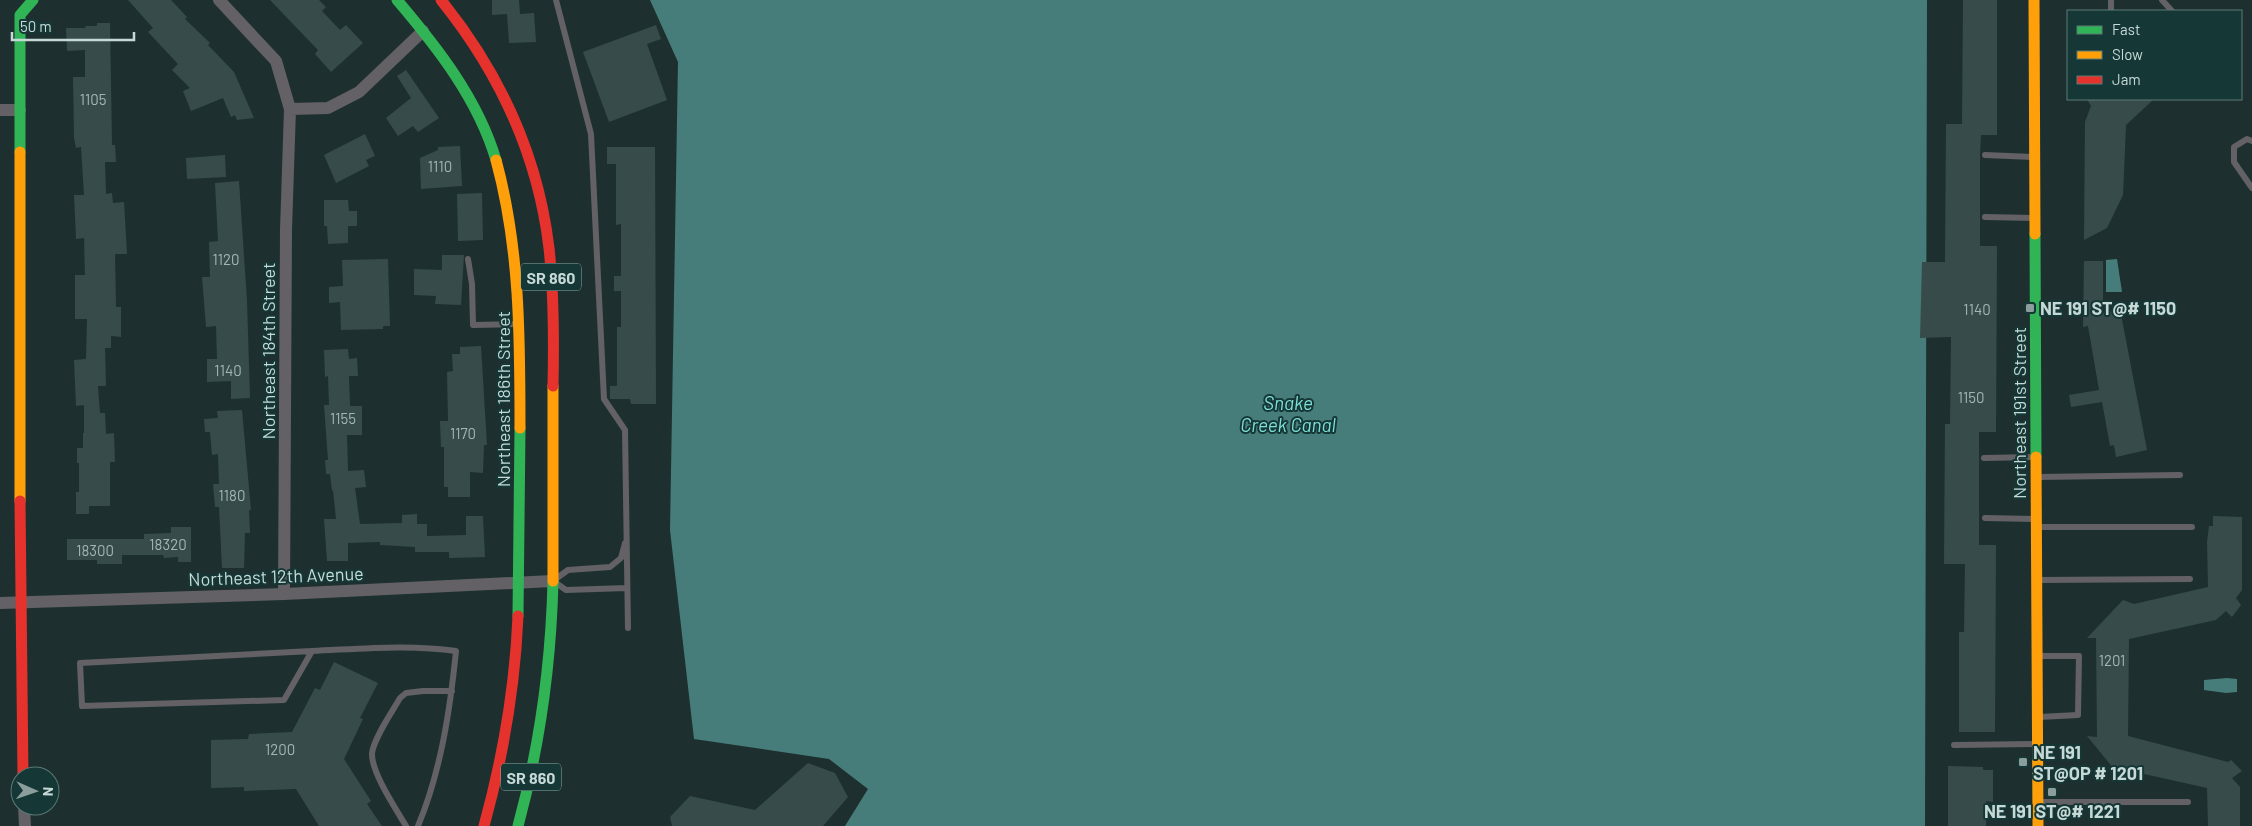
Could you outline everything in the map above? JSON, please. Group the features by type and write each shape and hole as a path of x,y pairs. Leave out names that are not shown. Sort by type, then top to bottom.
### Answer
{"main road":[{"name":"Northeast 186th Street","path":"397,0 454,73 487,135 507,200 516,248 520,324 520,582 518,653 507,730 484,826"},
{"name":"SR 860","path":"442,0 477,48 503,95 523,142 544,216 550,265 553,320 552,624 545,700 531,776 518,826"},
{"name":"Northeast 191st Street","path":"2034,0 2038,826"},
{"path":"23,766 20,603 20,15 30,2"}],"street":[{"name":"Northeast 184th Street","path":"219,0 276,61 290,109 286,230 284,594"},
{"path":"290,109 328,108 360,92 423,31"},
{"path":"0,110 20,110"},
{"name":"Northeast 12th Avenue","path":"0,603 284,594 552,581"}],"lane":[{"path":"556,0 591,134 604,399 625,430 628,628"},
{"path":"2162,0 2171,10"},
{"path":"2252,141 2247,140 2234,147 2234,162 2252,188"},
{"path":"1985,155 2035,157"},
{"path":"1985,217 2035,218"},
{"path":"468,259 472,284 473,324 520,324"},
{"path":"1984,458 2036,457"},
{"path":"2036,477 2180,475"},
{"path":"1985,518 2037,523 2192,527"},
{"path":"627,537 620,558 610,567 568,570 552,581 566,590 627,588"},
{"path":"2037,580 2190,579"},
{"path":"312,651 284,700 82,706 80,663 312,651 437,648 456,651 450,712 427,804 418,826"},
{"path":"2038,656 2079,656 2078,715 2038,717"},
{"path":"406,826 372,761 372,751 400,698 406,693 452,691"},
{"path":"1954,746 2038,744"},
{"path":"2038,802 2188,802"}],"water":[{"name":"Snake Creek Canal","path":"650,0 1927,0 1925,826 845,826 868,789 829,759 694,739 670,530 678,62"},
{"path":"2117,259 2122,292 2106,292 2106,260"},
{"path":"2237,679 2237,692 2226,693 2204,690 2204,680"}],"building":[{"path":"128,0 171,0 187,17 185,19 210,43 208,45 234,72 254,118 237,120 235,115 231,117 223,98 191,111 183,91 190,88 172,70 178,64 148,32 153,28"},
{"path":"270,0 319,0 326,7 322,11 340,30 346,25 363,43 331,72 315,54 318,50"},
{"path":"492,0 519,0 520,14 534,13 536,42 509,43 507,14 492,15"},
{"path":"1963,0 1997,0 1997,135 1981,135 1980,155 1980,246 1997,246 1996,432 1979,432 1979,545 1996,545 1995,732 1959,732 1959,632 1964,632 1965,564 1944,564 1945,424 1950,424 1951,337 1920,338 1922,262 1945,262 1946,124 1962,124"},
{"path":"97,23 110,23 112,145 115,145 116,162 105,162 106,194 112,193 113,203 124,202 127,254 115,254 116,307 121,307 121,337 111,336 111,348 105,348 106,386 98,386 100,413 105,413 106,434 114,433 115,462 110,462 110,506 89,506 89,514 76,514 76,492 79,492 77,448 83,448 84,405 76,406 74,360 86,359 87,319 75,319 75,275 85,275 84,238 76,239 74,195 84,195 81,147 76,148 74,138 73,77 85,77 85,50 67,51 66,28 86,28 85,26 97,26"},
{"path":"656,25 661,39 647,44 667,100 609,122 583,52"},
{"path":"406,70 439,118 418,132 413,126 398,136 386,118 411,98 397,76"},
{"path":"2088,100 2153,100 2126,125 2123,195 2107,228 2084,240 2085,122 2091,106"},
{"path":"365,134 375,156 366,160 369,166 336,183 324,155"},
{"path":"460,146 462,186 421,189 420,158 438,150 438,147"},
{"path":"607,147 655,147 656,404 631,404 630,399 610,399 610,386 617,386 617,327 621,327 621,291 614,291 614,276 621,276 621,224 616,225 616,164 607,164"},
{"path":"225,155 226,177 187,179 186,158"},
{"path":"239,181 247,301 250,398 231,399 231,381 207,382 207,359 217,359 216,326 206,327 202,277 210,277 209,242 218,241 215,183"},
{"path":"482,193 483,240 458,241 457,194"},
{"path":"324,200 348,200 349,211 357,211 357,226 348,226 348,243 328,244 327,226 324,226"},
{"path":"442,255 464,255 461,305 435,304 436,296 414,295 414,269 442,270"},
{"path":"388,259 390,326 383,326 383,329 341,330 340,302 329,303 329,287 343,286 342,260"},
{"path":"2084,261 2103,261 2103,313 2120,309 2147,450 2116,457 2114,445 2110,446 2102,402 2071,407 2069,395 2099,390 2088,326 2083,327"},
{"path":"481,346 487,445 484,445 483,473 470,472 470,497 448,497 448,487 444,487 444,447 441,447 440,421 448,421 447,372 453,371 452,354 460,354 460,347"},
{"path":"348,349 349,359 357,358 358,376 349,376 350,406 362,406 362,435 347,435 348,471 364,470 366,487 355,488 360,524 402,523 402,515 417,514 417,524 427,524 427,536 466,535 466,516 483,516 485,557 449,558 449,552 415,552 415,547 380,545 380,542 348,543 348,561 327,561 324,519 336,519 333,490 330,474 326,474 325,460 328,460 324,405 329,405 328,376 325,377 324,350"},
{"path":"242,410 251,510 249,510 250,533 245,533 244,568 222,568 219,507 215,507 213,484 219,484 218,454 212,455 210,432 205,432 204,419 218,418 217,411"},
{"path":"2213,516 2242,517 2242,590 2236,598 2241,605 2232,617 2226,611 2216,620 2129,639 2128,736 2228,762 2231,760 2242,771 2232,778 2240,787 2240,826 2208,826 2207,788 2126,770 2124,773 2118,774 2087,736 2097,737 2096,638 2087,638 2123,600 2134,604 2208,587 2207,542 2209,526 2213,526"},
{"path":"171,527 191,527 191,562 178,562 178,557 164,558 163,555 122,555 122,564 97,564 97,560 67,560 67,539 144,539 144,534 171,533"},
{"path":"334,662 378,683 360,718 363,719 344,759 371,801 367,804 382,826 319,826 296,789 244,791 244,787 211,788 211,740 248,739 249,734 292,732 315,688 320,690"},
{"path":"808,763 835,773 848,797 823,826 672,826 670,817 690,796 755,810"},
{"path":"1948,766 1983,767 1983,770 1993,770 1993,802 1986,801 1986,826 1948,826"}],"traffic: fast":[{"path":"20,152 20,15 33,0"},
{"path":"397,0 427,36 455,75 479,116 496,160"},
{"path":"2035,234 2036,457"},
{"path":"518,616 520,428"},
{"path":"518,826 526,796 543,705 550,643 553,581"}],"traffic: slow":[{"path":"2034,0 2035,234"},
{"path":"20,152 20,501"},
{"path":"496,160 504,193 514,259 519,326 520,428"},
{"path":"553,386 553,581"},
{"path":"2036,457 2038,826"}],"traffic: jam":[{"path":"441,0 481,56 498,86 513,116 536,181 544,214 551,265 553,386"},
{"path":"20,501 23,766"},
{"path":"484,826 507,722 518,616"}],"place":[{"name":"NE 191 ST@# 1150","path":"2030,308"},
{"name":"NE 191 ST@OP # 1201","path":"2023,762"},
{"name":"NE 191 ST@# 1221","path":"2052,792"}]}
